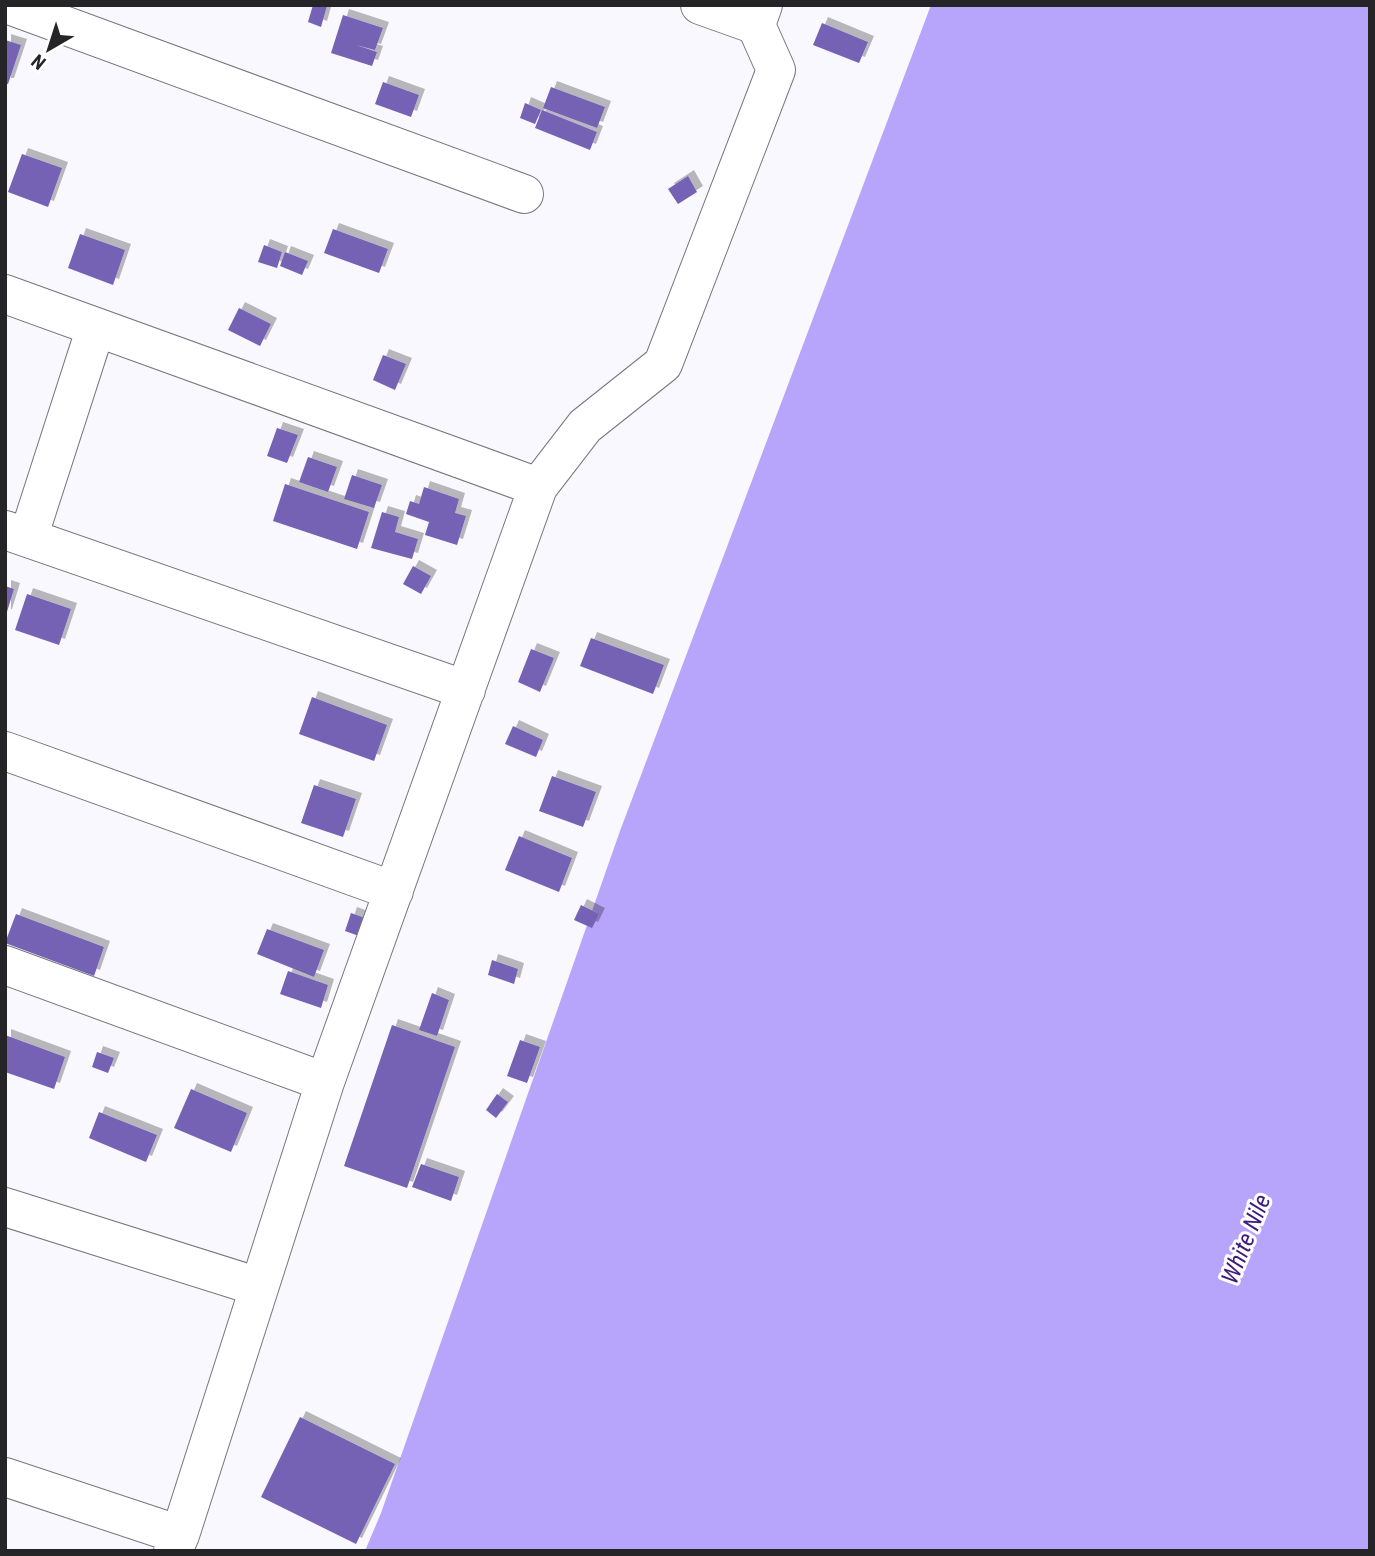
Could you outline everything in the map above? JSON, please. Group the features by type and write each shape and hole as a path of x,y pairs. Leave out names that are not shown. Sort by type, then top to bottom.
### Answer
{"street":[{"path":"9,5 524,194"},
{"path":"5,1477 176,1543 325,1082 538,487 585,426 663,364 776,70 759,15 700,5"},
{"path":"5,294 538,487"},
{"path":"96,327 17,534 466,691"},
{"path":"5,751 394,891"},
{"path":"5,965 325,1082"},
{"path":"5,1207 259,1287"}],"water":[{"name":"White Nile","path":"931,5 1370,5 1370,1551 365,1551 381,1513 620,831"}],"building":[{"path":"313,5 327,6 321,27 308,22"},
{"path":"343,15 383,28 375,50 356,45 377,52 372,66 331,53"},
{"path":"822,23 868,42 859,63 813,45"},
{"path":"5,40 21,45 8,84 5,84"},
{"path":"383,82 419,95 411,117 375,104"},
{"path":"551,87 605,107 597,128 543,108"},
{"path":"525,103 541,110 535,124 520,118"},
{"path":"542,110 597,132 590,150 535,128"},
{"path":"22,154 62,168 48,207 8,192"},
{"path":"688,176 697,192 678,204 668,189"},
{"path":"333,229 388,249 379,273 324,253"},
{"path":"80,234 125,250 113,285 68,268"},
{"path":"264,245 282,252 277,268 258,262"},
{"path":"285,252 308,261 302,275 280,266"},
{"path":"239,308 271,324 260,346 228,330"},
{"path":"383,355 406,364 395,390 373,380"},
{"path":"277,428 298,435 287,463 267,456"},
{"path":"308,457 337,467 328,492 299,482"},
{"path":"352,475 382,485 374,508 344,499"},
{"path":"285,484 369,512 357,549 273,521"},
{"path":"424,487 459,499 455,513 466,516 457,545 425,535 429,522 406,514 410,501 419,504"},
{"path":"382,512 399,517 395,532 418,539 412,559 371,548"},
{"path":"413,566 431,576 421,594 403,584"},
{"path":"5,586 14,589 6,615 5,615"},
{"path":"27,594 71,609 59,645 15,630"},
{"path":"591,638 664,665 653,694 580,666"},
{"path":"531,649 554,658 540,692 518,682"},
{"path":"312,697 387,725 374,761 299,734"},
{"path":"513,726 543,740 536,757 505,744"},
{"path":"552,776 596,792 583,827 539,811"},
{"path":"314,785 356,799 343,837 301,823"},
{"path":"519,836 572,858 559,892 505,870"},
{"path":"581,905 599,914 592,928 574,920"},
{"path":"351,913 365,918 359,936 345,931"},
{"path":"16,914 104,947 94,976 5,943"},
{"path":"267,929 324,950 314,977 257,954"},
{"path":"492,960 518,969 514,984 488,975"},
{"path":"288,971 328,985 321,1008 280,994"},
{"path":"432,993 449,1000 437,1036 419,1030"},
{"path":"392,1025 455,1047 407,1188 344,1166"},
{"path":"5,1035 65,1057 54,1089 5,1072"},
{"path":"520,1040 540,1047 527,1083 507,1076"},
{"path":"97,1052 114,1058 108,1073 92,1067"},
{"path":"191,1089 247,1113 231,1152 174,1128"},
{"path":"497,1094 508,1102 496,1118 486,1110"},
{"path":"99,1112 157,1135 146,1162 89,1138"},
{"path":"421,1164 459,1177 451,1201 412,1187"},
{"path":"300,1417 395,1464 356,1544 261,1497"}]}
